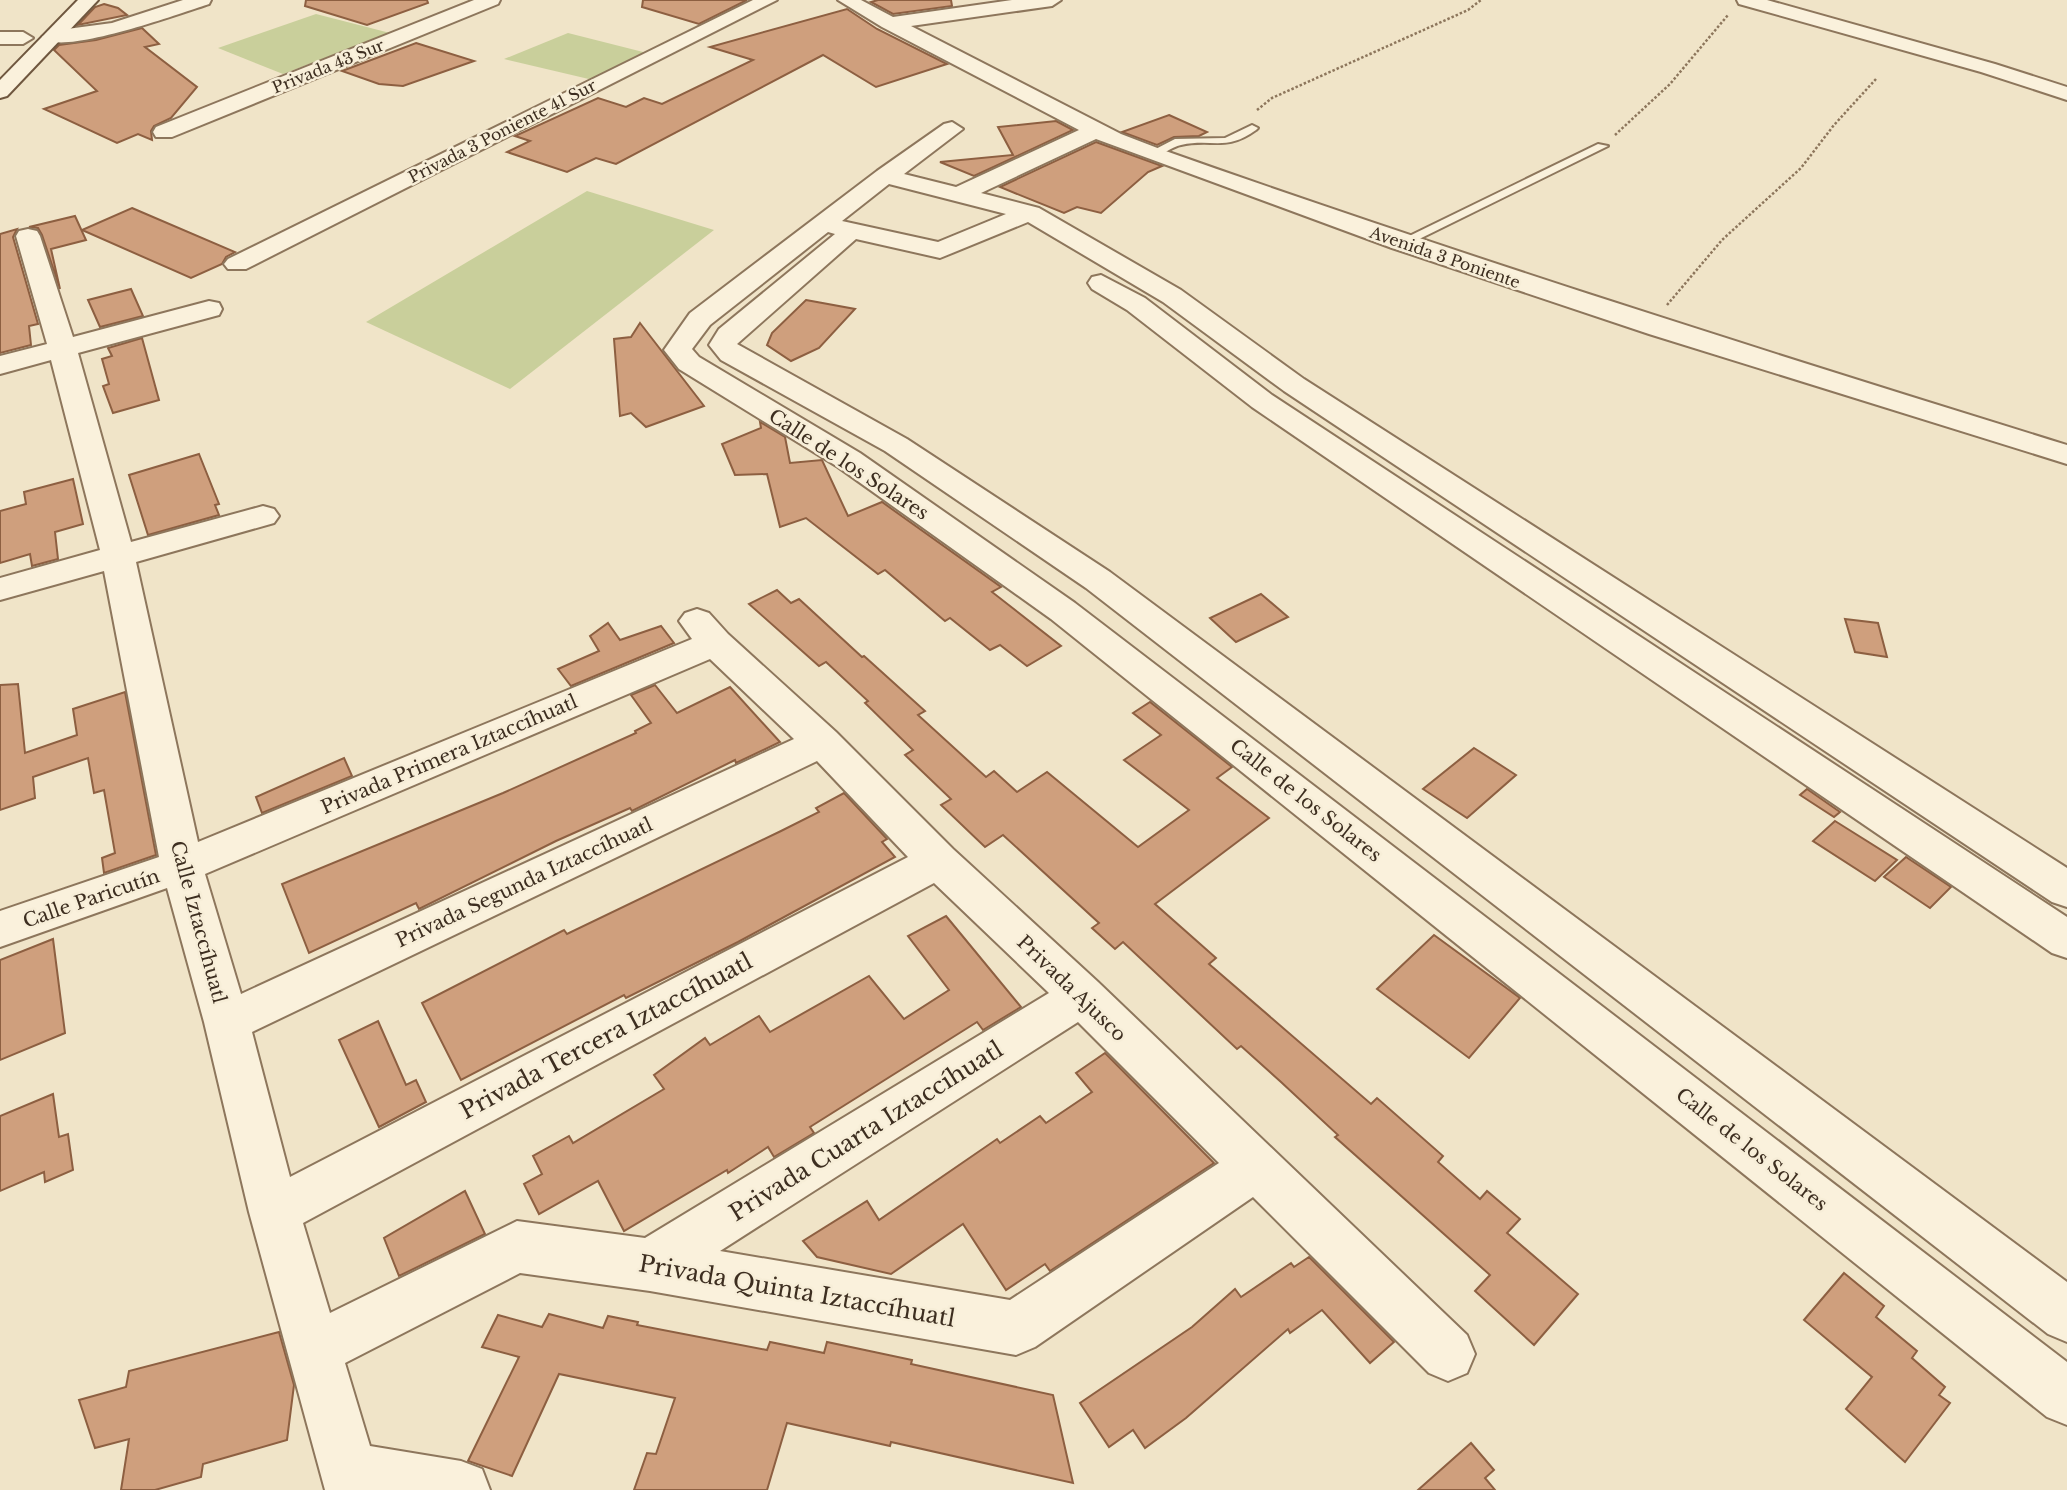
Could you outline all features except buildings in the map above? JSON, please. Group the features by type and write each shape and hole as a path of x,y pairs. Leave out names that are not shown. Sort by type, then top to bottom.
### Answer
{"street":[{"path":"0,64 11,38 65,0"},
{"path":"0,92 89,0"},
{"path":"52,37 115,28 202,0"},
{"name":"Privada 43 Sur","path":"164,132 491,0"},
{"name":"Privada 3 Poniente 41 Sur","path":"236,264 768,0"},
{"name":"Avenida 3 Poniente","path":"847,0 1106,135 1152,154 1401,243 1659,328 2067,455"},
{"path":"889,23 1052,0"},
{"path":"1739,5 1989,68 2067,94"},
{"name":"Calle de los Solares","path":"952,130 885,176 838,228 729,335 723,345 731,354 896,445 1098,580 1726,1059 2067,1315"},
{"path":"969,196 1106,135"},
{"path":"885,176 969,196 1172,296 1294,386 2067,890"},
{"path":"838,228 940,250 1018,218"},
{"path":"1018,218 1262,401 2067,940"},
{"name":"Calle de los Solares","path":"838,228 700,319 678,350 689,363 849,460 1063,611 2067,1397"},
{"name":"Calle Iztaccíhuatl","path":"28,236 64,350 118,555 182,866 227,1022 274,1212 351,1480"},
{"path":"0,365 209,309"},
{"path":"1262,401 1294,386"},
{"path":"0,589 263,516"},
{"path":"1063,611 1098,580"},
{"name":"Privada Primera Iztaccíhuatl","path":"182,866 706,632"},
{"name":"Privada Ajusco","path":"706,632 822,742 937,860 1082,996 1448,1354"},
{"name":"Privada Segunda Iztaccíhuatl","path":"227,1022 822,742"},
{"path":"1916,838 1951,815"},
{"name":"Privada Tercera Iztaccíhuatl","path":"274,1212 937,860"},
{"name":"Calle Paricutín","path":"0,929 182,866"},
{"name":"Privada Cuarta Iztaccíhuatl","path":"650,1265 1082,996"},
{"path":"1682,1094 1726,1059"},
{"name":"Privada Quinta Iztaccíhuatl","path":"313,1350 517,1247 650,1265 1016,1328 1256,1166"},
{"path":"351,1480 461,1490"}],"lane":[{"path":"1152,154 1183,141 1215,144 1239,139 1252,128"},
{"path":"1401,243 1602,146"}],"path":[{"path":"1252,128 1257,110 1272,98 1468,10 1481,0"},
{"path":"1602,146 1670,84 1739,5"},
{"path":"1659,328 1665,307 1722,240 1801,168 1834,125 1876,79"}],"green space":[{"path":"316,14 390,33 283,74 218,48"},
{"path":"568,33 647,53 593,80 504,59"},
{"path":"587,191 714,230 510,389 366,322"}]}
